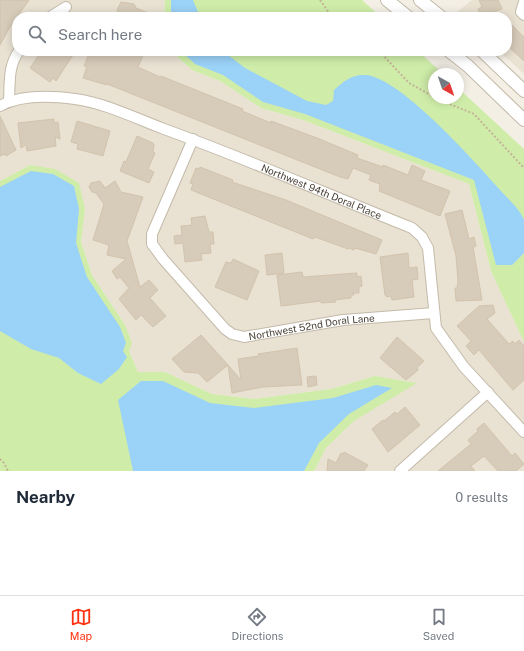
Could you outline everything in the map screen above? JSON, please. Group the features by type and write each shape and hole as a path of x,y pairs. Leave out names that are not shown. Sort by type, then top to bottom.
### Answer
{"street":[{"path":"387,0 402,12"},
{"path":"420,0 435,12"},
{"path":"524,2 521,12 524,15"},
{"path":"58,12 66,7"},
{"path":"10,101 10,72 12,60 15,56"},
{"path":"454,56 524,120"},
{"path":"487,56 524,91"},
{"name":"Northwest 94th Doral Place","path":"0,106 10,101 47,98 75,99 95,103 193,139 412,228 422,237 428,248 436,328 464,367 524,432"},
{"name":"Northwest 52nd Doral Lane","path":"193,139 152,234 152,244 225,329 232,334 244,337 343,320 434,313"},
{"path":"400,471 488,392"}],"path":[{"path":"320,0 328,12"},
{"path":"384,56 409,83 428,94"},
{"path":"450,104 474,114 524,168"},
{"path":"0,459 4,462 8,471"}],"shaded area":[{"path":"0,0 165,0 164,12 12,12 12,56 177,56 192,70 220,81 261,108 303,120 469,184 491,271 524,342 524,471 314,471 326,448 354,421 416,383 375,376 331,389 254,399 212,394 165,372 138,372 129,351 125,325 92,275 81,242 85,209 30,165 0,181"},
{"path":"472,0 524,0 524,74 504,56 512,56 512,12 457,12"}],"green space":[{"path":"165,0 362,0 375,12 164,12"},
{"path":"177,56 423,56 436,68 428,68 428,104 464,104 464,94 524,149 524,342 491,271 469,184 303,120 261,108 220,81 192,70"},
{"path":"30,165 55,169 79,183 85,209 81,242 92,275 125,325 132,343 129,351 138,372 165,372 212,394 254,399 331,389 375,376 417,383 354,421 326,448 314,471 0,471 0,181"}],"water":[{"path":"171,0 193,0 198,12 171,12"},
{"path":"186,56 229,56 245,68 307,101 326,105 333,101 334,90 352,77 366,75 381,80 418,106 438,124 517,208 524,220 524,253 512,265 496,265 474,180 305,114 263,102 223,75 195,64"},
{"path":"31,171 53,174 74,186 79,209 76,243 87,277 120,327 126,343 123,351 127,357 119,369 101,384 78,373 59,358 31,349 0,331 0,187"},
{"path":"141,381 163,381 210,403 254,408 333,398 376,385 392,388 349,414 319,443 304,471 133,471 118,400"}],"building":[{"path":"0,0 29,0 21,12 12,12 12,24 0,45"},
{"path":"479,0 498,0 502,9 494,12 479,12 478,9 482,7"},
{"path":"121,2 134,4 136,8 146,12 118,12 117,10"},
{"path":"512,25 524,37 524,61 512,50"},
{"path":"38,56 72,56 56,81 53,78 50,82 30,68"},
{"path":"88,56 143,56 138,67 160,77 161,76 243,109 242,111 271,123 271,121 317,138 358,155 357,158 383,167 383,165 408,175 412,165 425,171 421,180 450,191 440,216 379,191 380,184 369,180 371,175 353,168 348,179 340,177 107,84 83,78 87,67 84,66"},
{"path":"0,116 16,150 6,156 5,154 0,156"},
{"path":"54,119 54,123 58,122 60,139 55,137 56,146 27,151 26,145 21,148 18,123"},
{"path":"77,121 110,131 103,156 77,149 78,144 71,142"},
{"path":"137,136 153,143 154,145 153,152 155,153 148,169 154,172 149,183 120,171 124,161 126,162"},
{"path":"200,167 233,180 232,182 286,200 382,240 376,254 355,248 354,250 348,249 315,237 313,239 191,190 193,184 190,183 196,168 199,169"},
{"path":"100,181 105,188 115,181 121,192 143,197 127,241 140,287 149,280 158,290 150,298 166,316 153,327 141,315 136,320 119,299 129,288 120,277 117,279 112,271 126,259 107,255 109,245 93,240 104,204 96,193 92,192 89,187 91,183"},
{"path":"462,210 469,239 474,237 476,246 473,247 482,300 456,301 455,288 457,288 458,281 456,256 445,214"},
{"path":"205,216 209,232 213,232 214,244 210,244 211,253 201,254 202,260 185,262 183,243 175,244 174,236 182,235 181,226 192,225 191,218"},
{"path":"282,253 284,273 267,275 265,255"},
{"path":"408,253 409,268 417,267 418,279 412,280 414,297 392,300 391,296 387,297 385,295 380,257"},
{"path":"233,259 259,271 247,300 215,287 226,262 231,263"},
{"path":"302,272 303,277 357,273 357,277 361,276 362,286 359,287 359,293 353,293 354,295 351,295 351,298 335,300 336,302 321,303 321,301 281,306 277,275"},
{"path":"493,305 495,313 487,319 509,344 513,341 515,344 519,340 524,346 524,380 513,390 479,350 474,355 466,346 471,341 457,326 479,306"},
{"path":"201,335 228,365 207,382 198,373 184,372 172,359"},
{"path":"397,337 424,361 417,368 418,370 406,380 380,358"},
{"path":"297,348 302,385 263,387 232,393 228,365 241,380 238,359 259,356 258,354"},
{"path":"316,376 317,385 308,387 307,377"},
{"path":"405,407 420,425 388,452 372,429 395,412 397,414"},
{"path":"484,423 512,456 515,453 524,464 516,471 498,471 484,456 471,466 475,471 438,471 471,444 468,440"},
{"path":"344,452 368,465 364,471 327,471 328,459 336,463 341,453 343,454"}]}
